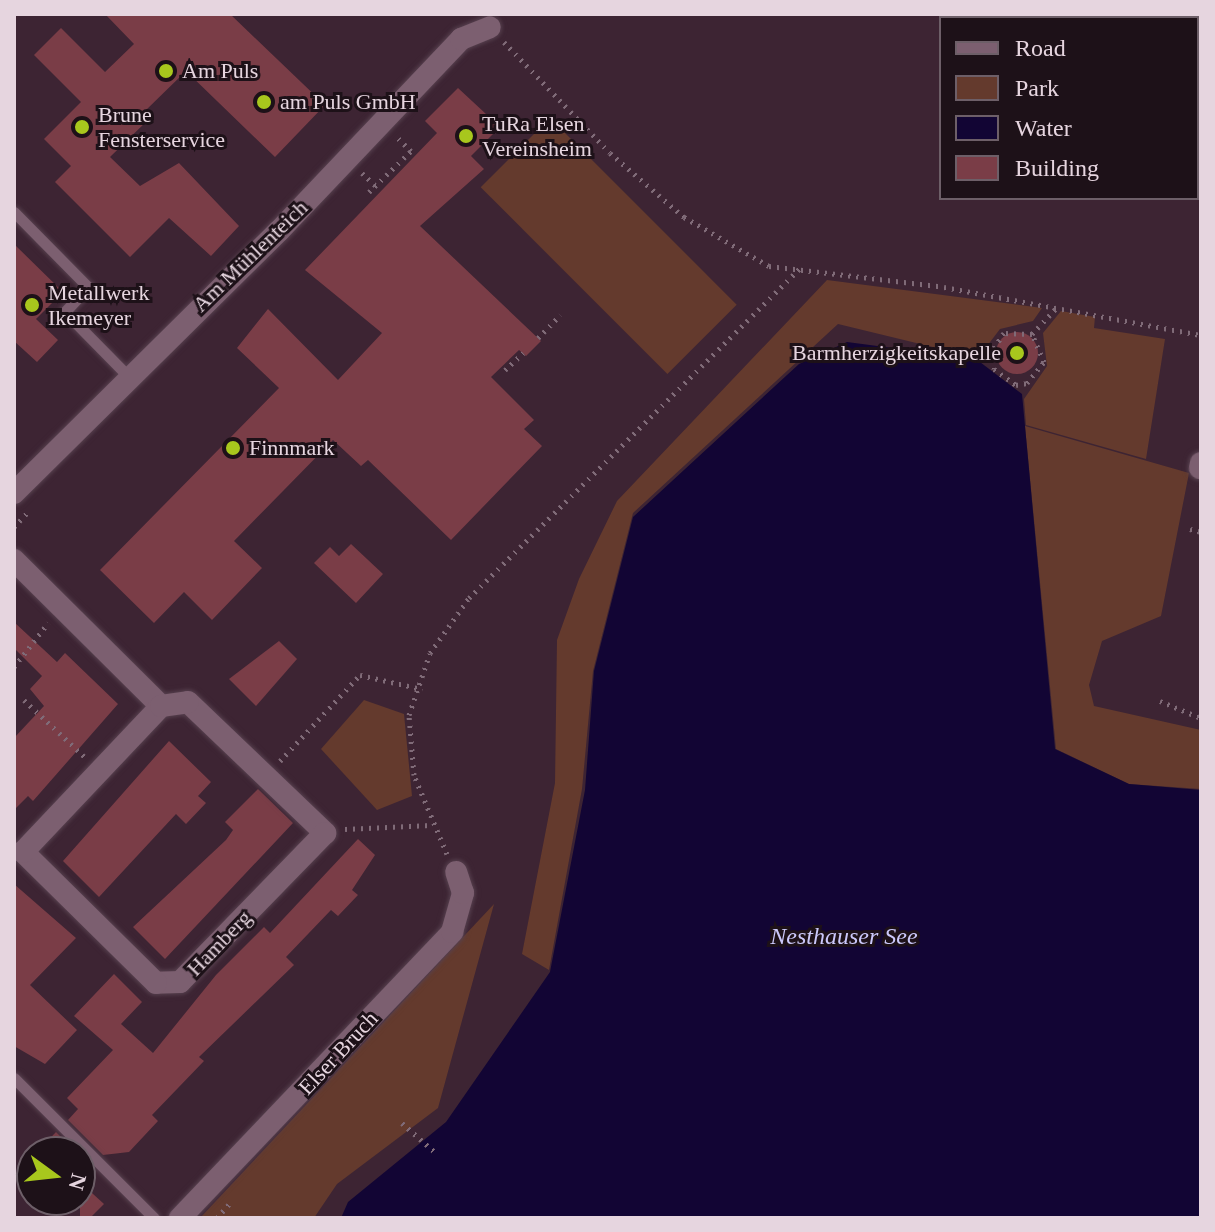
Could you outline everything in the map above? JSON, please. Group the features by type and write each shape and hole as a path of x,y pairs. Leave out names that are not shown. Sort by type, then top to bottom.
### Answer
{"street":[{"name":"Am Mühlenteich","path":"14,493 461,39 490,27"},
{"path":"14,560 161,706 188,702 325,833"},
{"name":"Hamberg","path":"161,706 23,852 156,983 180,982 325,833"},
{"name":"Elser Bruch","path":"180,1218 452,932 463,893 456,872"}],"lane":[{"path":"14,212 88,287 65,312 128,376"},
{"path":"14,1078 154,1218"}],"path":[{"path":"490,27 610,153 684,217 769,266 800,267 1058,306 1201,335"},
{"path":"369,192 411,151 382,122"},
{"path":"370,180 376,186"},
{"path":"456,872 431,825 414,775 409,715 423,689 430,653 469,598 800,267"},
{"path":"1032,334 1044,362 1016,385 994,369 991,352 1004,333 1032,334 1058,306"},
{"path":"538,338 560,315"},
{"path":"505,370 523,353"},
{"path":"14,527 31,509"},
{"path":"1190,529 1201,532"},
{"path":"14,667 46,625"},
{"path":"266,777 360,675 423,689"},
{"path":"24,700 100,771"},
{"path":"1160,701 1201,718"},
{"path":"325,833 431,825"},
{"path":"402,1123 436,1153"}],"green space":[{"path":"550,118 737,305 667,374 481,187"},
{"path":"827,280 1042,308 1033,321 1000,329 978,358 838,324 633,513 593,671 582,789 549,970 522,954 555,783 557,640 579,579 617,501"},
{"path":"1061,311 1095,317 1094,328 1165,339 1146,459 1026,425 1024,399 1047,366 1043,333"},
{"path":"1025,426 1189,473 1161,616 1102,641 1089,685 1094,706 1201,730 1201,789 1129,784 1056,749"},
{"path":"364,700 404,714 412,796 377,810 321,749"},
{"path":"494,904 438,1108 337,1184 314,1218 200,1218"}],"water":[{"name":"Nesthauser See","path":"847,342 976,359 1022,394 1055,749 1129,784 1201,790 1201,1218 341,1218 348,1202 446,1122 550,972 585,790 594,671 633,517 799,364"}],"building":[{"path":"105,14 230,14 325,105 275,157 186,71 144,112 150,118 110,157 140,186 179,163 239,226 211,256 169,218 130,257 55,182 71,166 44,139 81,102 34,55 61,28 105,72 134,44"},
{"path":"458,88 500,127 471,156 484,169 420,226 541,341 526,356 519,350 491,377 534,420 524,429 542,446 451,540 368,460 361,466 333,440 234,541 262,568 212,620 184,592 154,623 100,570 279,388 237,348 268,309 338,380 382,333 305,270 437,133 425,121"},
{"name":"Metallwerk Ikemeyer","path":"14,244 63,292 36,319 58,340 37,362 14,341"},
{"name":"Barmherzigkeitskapelle","path":"1017,332 1032,338 1038,353 1032,368 1017,374 1002,368 996,353 1002,338"},
{"path":"351,544 383,574 356,603 314,563 330,547 339,556"},
{"path":"14,622 57,662 65,653 118,704 33,801 28,796 14,810 14,738 44,706 30,689 42,676 14,648"},
{"path":"279,641 297,659 256,706 229,679"},
{"path":"169,741 211,782 198,796 206,803 186,824 176,814 99,897 63,861"},
{"path":"258,789 293,823 165,959 133,927 226,840 233,830 225,822"},
{"path":"358,839 375,855 352,890 358,895 338,916 331,910 286,957 294,965 199,1057 204,1061 152,1115 158,1121 129,1152 103,1155 96,1148 96,1136 84,1136 68,1120 78,1109 67,1098 113,1050 74,1016 114,974 142,1002 121,1024 153,1053 216,975 264,927 270,933"},
{"path":"14,884 76,938 30,985 77,1030 45,1064 14,1046"},
{"path":"96,1197 104,1204 96,1212"}],"place":[{"name":"Am Puls","path":"166,71"},
{"name":"am Puls GmbH","path":"264,102"},
{"name":"Brune Fensterservice","path":"82,127"},
{"name":"TuRa Elsen Vereinsheim","path":"466,136"},
{"name":"Metallwerk Ikemeyer","path":"32,305"},
{"name":"Barmherzigkeitskapelle","path":"1017,353"},
{"name":"Finnmark","path":"233,448"}]}
